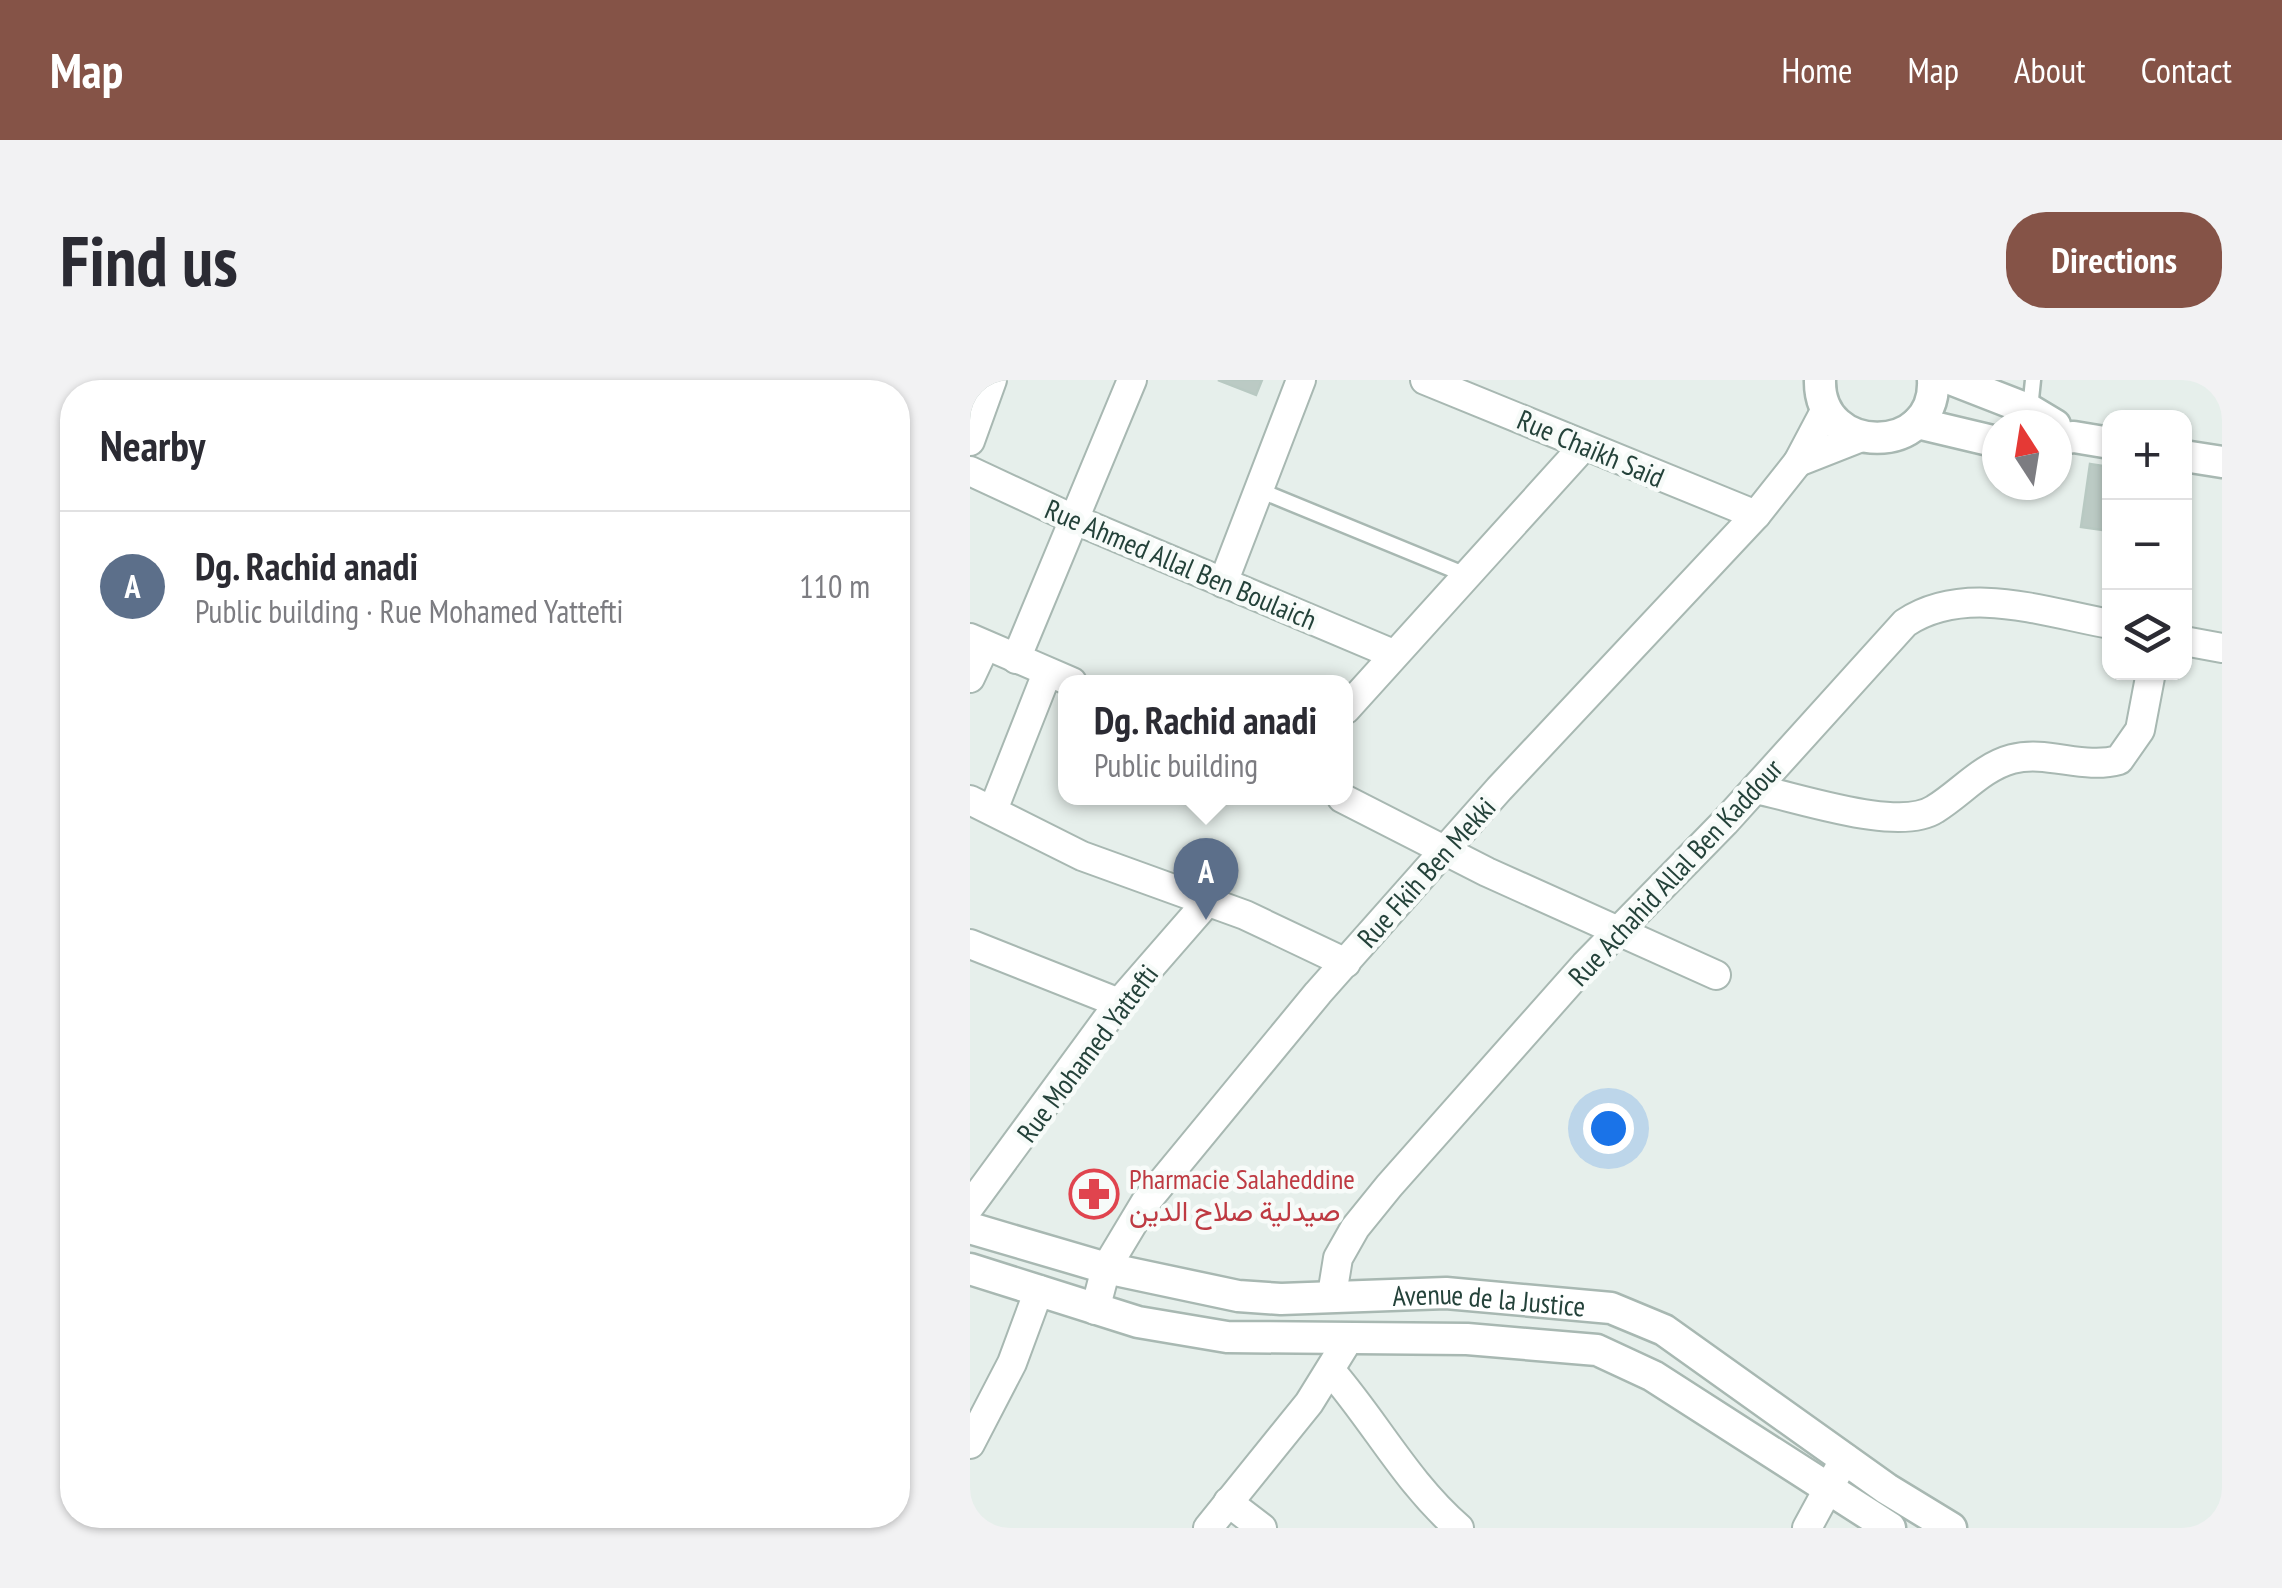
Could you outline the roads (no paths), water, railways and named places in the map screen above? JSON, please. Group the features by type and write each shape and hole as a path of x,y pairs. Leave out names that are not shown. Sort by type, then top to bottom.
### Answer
{"street":[{"path":"970,441 992,380"},
{"path":"1016,659 1071,518 1132,380"},
{"path":"1224,583 1301,380"},
{"name":"Rue Chaikh Said","path":"1425,380 1479,389 1583,447 1756,515"},
{"path":"1798,462 1859,438 1890,438 1917,424 1928,408 1933,380"},
{"path":"1952,380 2026,410"},
{"path":"1820,388 1834,422 1859,438"},
{"name":"Rue Fkih Ben Mekki","path":"1095,1310 1106,1268 1145,1203 1346,963 1756,515 1798,462 1820,388"},
{"path":"1917,424 1982,439"},
{"path":"2072,428 2102,440"},
{"path":"1353,701 1583,447"},
{"path":"2192,457 2222,462"},
{"name":"Rue Ahmed Allal Ben Boulaich","path":"970,471 1071,518 1393,654"},
{"name":"Rue Achahid Allal Ben Kaddour","path":"1332,1295 1338,1258 1355,1228 1620,928 1754,789 1884,644 1924,610 1980,601 2102,623"},
{"path":"970,678 978,642 1058,677"},
{"path":"2192,642 2222,648"},
{"path":"1754,789 1907,818 1936,809 2008,760 2040,758 2100,765 2119,760 2140,730 2149,680"},
{"path":"1058,681 982,805 1082,856 1207,902 1346,963"},
{"path":"1353,804 1487,872 1620,928 1716,975"},
{"name":"Rue Mohamed Yattefti","path":"970,1206 1119,1003 1207,902"},
{"path":"970,944 1119,1003"},
{"name":"Avenue de la Justice","path":"970,1228 1106,1268 1238,1296 1282,1300 1332,1295 1511,1296 1611,1308 1664,1330 1951,1528"},
{"name":"Avenue de la Justice","path":"970,1269 1138,1322 1226,1337 1467,1339 1597,1350 1653,1376 1890,1528"},
{"path":"970,1444 983,1395 1039,1290"},
{"path":"1208,1528 1331,1371 1348,1340"},
{"path":"1331,1371 1385,1438 1417,1490 1459,1528"},
{"path":"1807,1528 1845,1458"},
{"path":"1228,1502 1262,1528"}],"lane":[{"path":"1259,490 1466,575"}],"place":[{"name":"Dg. Rachid anadi","path":"1206,920"},
{"name":"Pharmacie Salaheddine صيدلية صلاح الدين","path":"1094,1194"}]}
